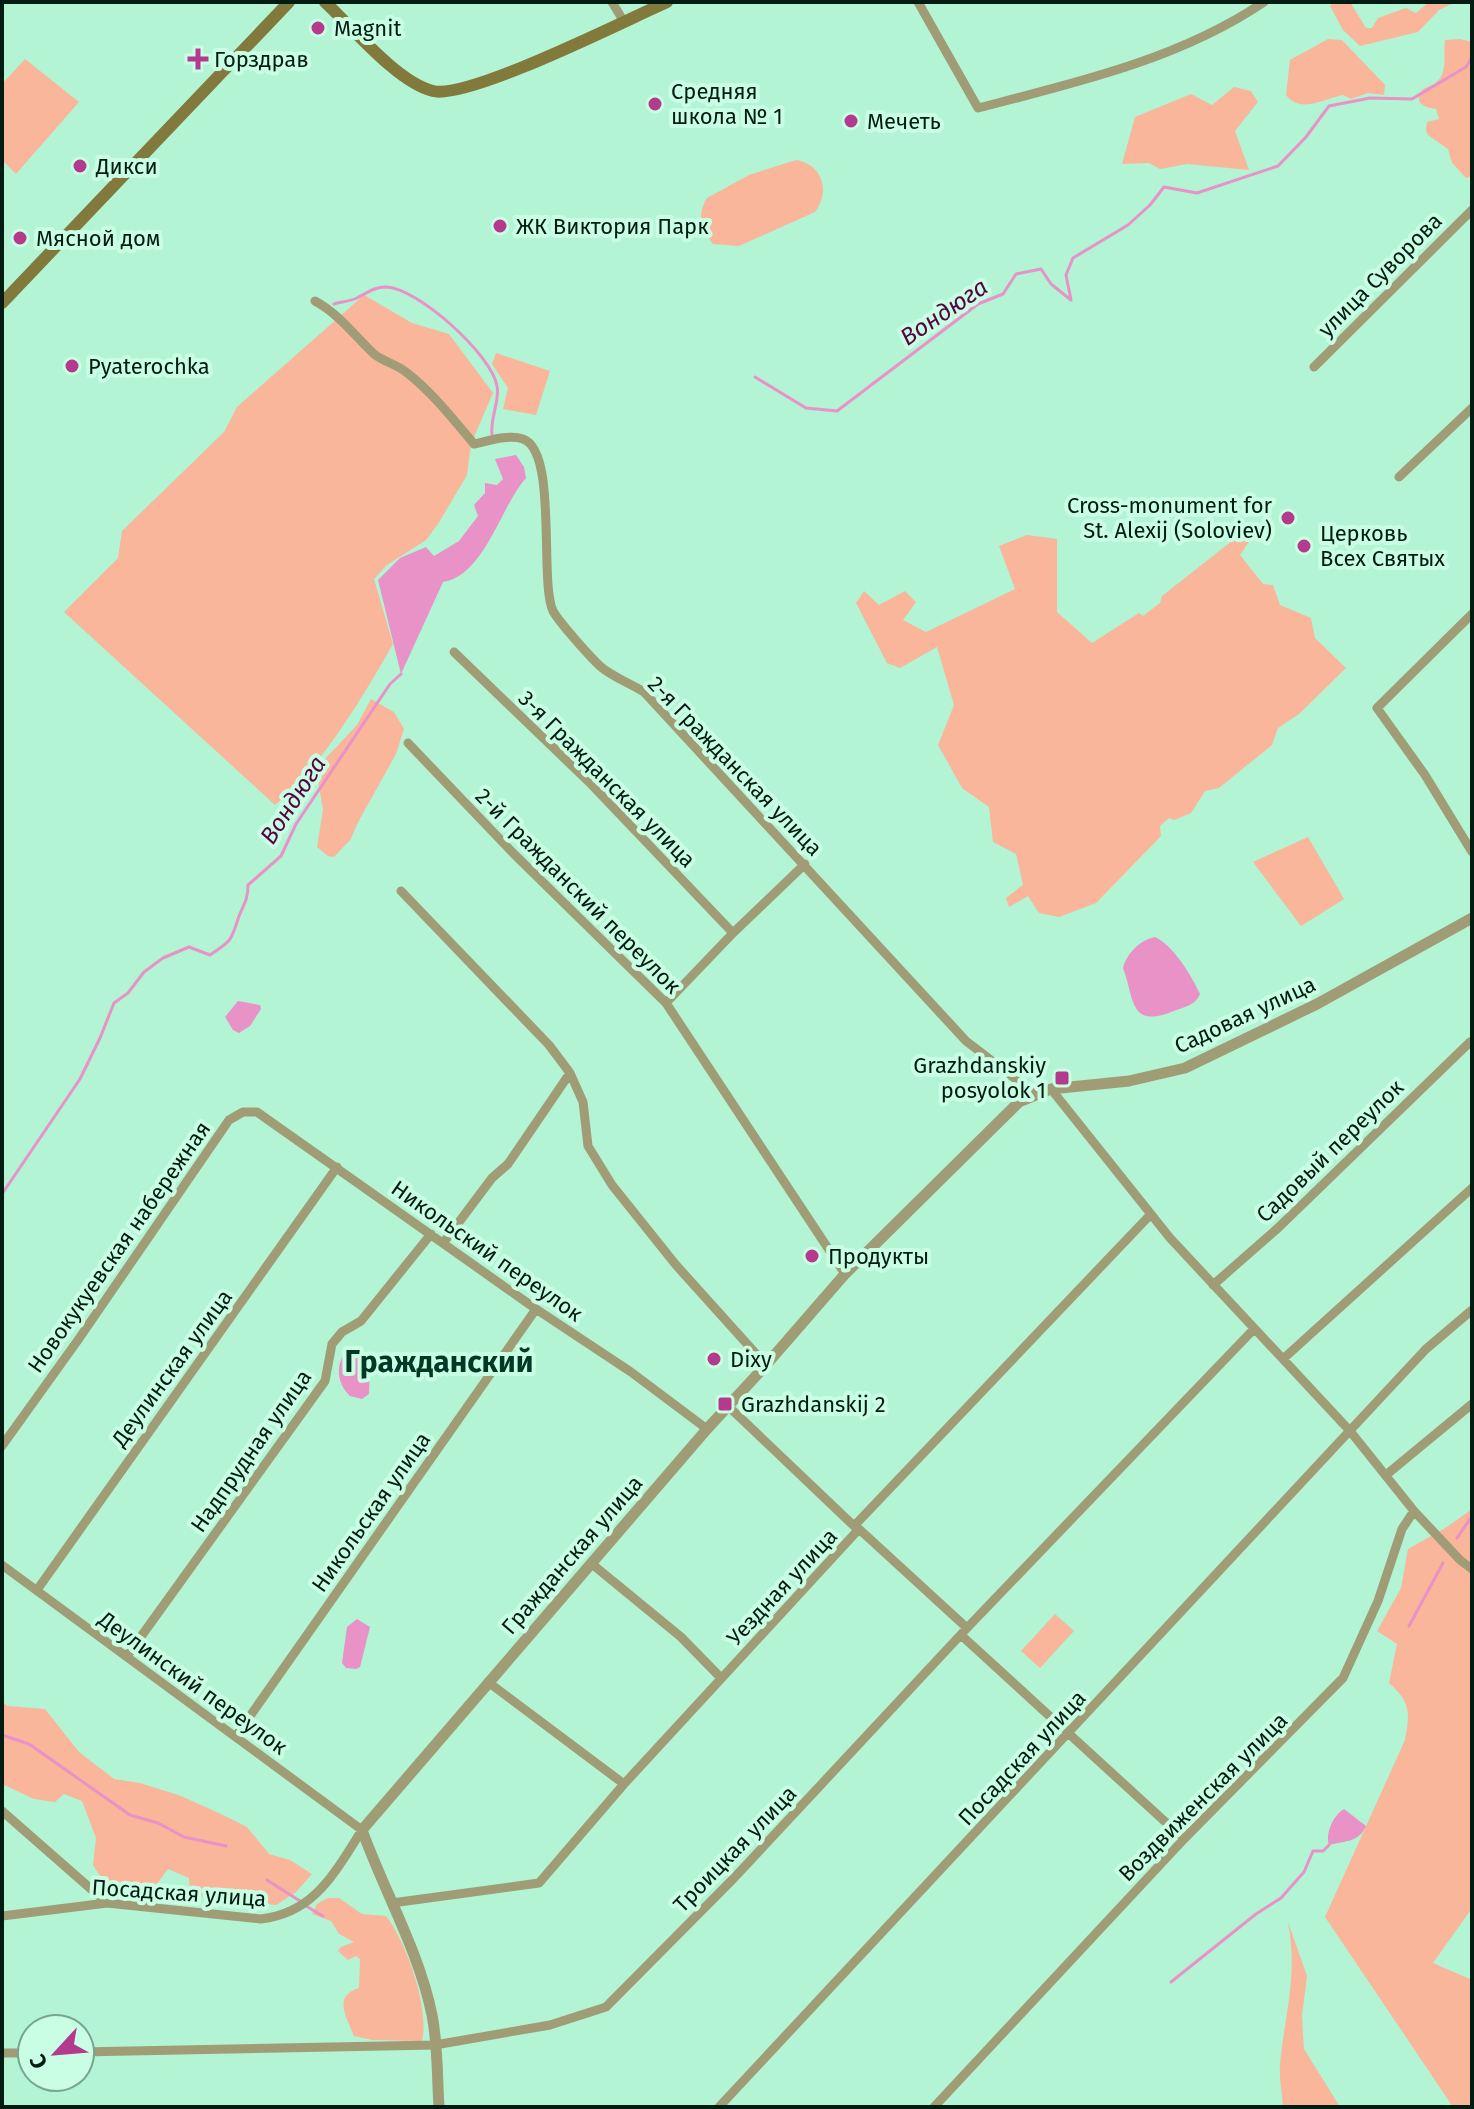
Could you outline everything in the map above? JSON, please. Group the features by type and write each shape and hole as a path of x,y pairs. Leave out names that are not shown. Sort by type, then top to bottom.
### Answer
{"main road":[{"path":"2,303 289,2"},
{"path":"325,2 396,72 435,92 480,84 667,2"}],"street":[{"path":"612,2 624,22"},
{"path":"918,2 978,108 1067,85 1148,58 1196,39 1264,2"},
{"name":"улица Суворова","path":"1314,367 1472,210"},
{"name":"2-я Гражданская улица","path":"315,301 334,311 354,336 382,360 404,370 436,400 474,444 502,438 521,438 528,442 535,450 547,514 548,594 554,612 602,668 644,692 966,1041 1035,1094"},
{"path":"1399,477 1472,408"},
{"path":"1472,614 1377,708 1425,775 1472,852"},
{"name":"3-я Гражданская улица","path":"454,652 589,782 733,933"},
{"name":"2-й Гражданский переулок","path":"408,743 513,853 666,1003 845,1274"},
{"path":"666,1003 805,864"},
{"path":"401,891 549,1045 570,1073 583,1102 588,1146 612,1185 676,1265 766,1365"},
{"name":"Садовая улица","path":"1019,1102 1051,1089 1129,1081 1185,1068 1317,1004 1472,918"},
{"name":"Садовый переулок","path":"1213,1285 1279,1227 1470,1042"},
{"path":"444,1242 492,1178 508,1164 570,1073"},
{"path":"1051,1089 1170,1238 1350,1431 1414,1511 1472,1569"},
{"name":"Гражданская улица","path":"362,1830 707,1429 845,1274 1019,1102"},
{"name":"Никольский переулок","path":"243,1112 257,1112 536,1309 631,1372 707,1429"},
{"name":"Новокукуевская набережная","path":"2,1446 229,1120 243,1112"},
{"name":"Деулинская улица","path":"37,1590 337,1167"},
{"path":"1283,1359 1472,1188"},
{"name":"Уездная улица","path":"392,1903 539,1883 624,1784 857,1528 1151,1214"},
{"name":"Надпрудная улица","path":"127,1656 325,1381 332,1344 342,1332 361,1321 431,1234"},
{"name":"Никольская улица","path":"236,1736 536,1309"},
{"name":"Посадская улица","path":"719,2107 1426,1349 1472,1310"},
{"name":"Троицкая улица","path":"96,2052 435,2045 550,2025 606,2007 734,1878 1253,1330"},
{"path":"1386,1475 1472,1404"},
{"path":"728,1406 1069,1734 1184,1839"},
{"name":"Воздвиженская улица","path":"934,2107 1184,1839 1343,1678 1378,1601 1402,1529 1414,1511"},
{"path":"592,1564 681,1637 721,1678"},
{"name":"Деулинский переулок","path":"2,1565 362,1830"},
{"path":"488,1682 624,1784"},
{"path":"2,1811 107,1903"},
{"path":"362,1830 424,1985 432,2015 439,2107"},
{"name":"Посадская улица","path":"2,1916 107,1903 261,1919 282,1917 304,1905 325,1885 362,1830"}],"shaded area":[{"path":"1334,2 1350,2 1366,28 1372,28 1378,18 1406,8 1416,13 1429,2 1455,2 1439,10 1418,32 1360,46 1343,30 1330,6"},
{"path":"1328,39 1342,40 1385,85 1384,95 1368,93 1351,99 1343,95 1298,104 1286,95 1290,60"},
{"path":"1445,40 1472,42 1472,176 1466,178 1452,163 1448,149 1428,135 1427,122 1439,119 1436,109 1420,103 1418,95 1442,75"},
{"path":"25,59 79,102 16,174 2,160 2,84"},
{"path":"1234,87 1251,91 1258,102 1235,131 1249,170 1187,164 1160,169 1149,163 1122,164 1135,117 1191,94 1212,105"},
{"path":"796,160 812,167 821,180 822,196 815,212 739,246 713,244 702,222 702,210 707,198 749,175"},
{"path":"364,295 412,323 449,334 493,393 471,444 467,475 438,524 426,540 387,565 374,579 393,644 325,751 275,805 64,612 118,558 122,531 224,432 237,407"},
{"path":"496,353 550,371 536,415 503,409 508,388 492,364"},
{"path":"516,455 524,467 526,478 481,554 458,577 443,582 401,674 378,580 400,558 426,547 434,556 459,541 478,516 474,505 485,493 485,483 497,485 503,479 495,459"},
{"path":"1027,535 1057,539 1057,612 1092,643 1139,613 1143,616 1160,603 1162,596 1237,537 1252,537 1240,555 1263,584 1273,585 1280,605 1311,618 1315,638 1346,668 1299,714 1278,728 1272,745 1219,788 1205,791 1191,813 1174,820 1169,818 1160,826 1161,836 1096,903 1059,917 1039,913 1028,896 1009,907 1006,898 1023,885 1016,854 993,842 989,807 962,788 938,745 954,705 937,647 900,668 887,663 856,603 864,591 879,605 905,591 916,602 903,620 926,632 1015,589 999,546"},
{"path":"371,699 394,712 404,729 396,754 351,839 334,857 328,856 317,847 323,810 318,780 325,759 357,725"},
{"path":"1308,837 1344,899 1301,926 1253,862"},
{"path":"1155,937 1175,954 1200,994 1196,1001 1186,1007 1149,1016 1141,1014 1136,1008 1123,968 1135,948"},
{"path":"238,1001 260,1005 261,1009 250,1026 239,1033 233,1030 225,1017"},
{"path":"356,1348 370,1365 369,1394 362,1399 345,1391 339,1373 341,1360 348,1349"},
{"path":"1472,1509 1472,1908 1433,1963 1472,1980 1472,2107 1453,2107 1325,1917 1405,1740 1407,1708 1389,1683 1397,1644 1377,1631 1401,1588 1408,1549"},
{"path":"1055,1614 1074,1631 1040,1668 1021,1651"},
{"path":"357,1619 370,1627 360,1667 346,1668 342,1663 347,1627"},
{"path":"2,1702 8,1706 45,1709 79,1752 114,1779 140,1783 181,1796 223,1815 247,1827 269,1854 290,1860 312,1874 296,1892 276,1905 190,1895 189,1878 168,1869 154,1888 134,1891 107,1887 93,1865 96,1838 82,1801 64,1794 55,1802 34,1799 2,1784"},
{"path":"1344,1809 1366,1826 1359,1836 1329,1845 1331,1825"},
{"path":"328,1898 339,1898 362,1914 386,1916 394,1927 419,1994 423,2011 422,2041 372,2040 354,2036 345,2015 344,2002 346,1996 359,1988 360,1959 356,1956 348,1960 338,1951 354,1942 339,1934 331,1921 312,1914 317,1904"},
{"path":"1288,1922 1307,1976 1302,2016 1304,2049 1340,2107 1283,2107 1280,2064 1292,1960"}],"waterway":[{"name":"Вондюга","path":"755,377 806,408 837,411 978,304 1003,294 1016,274 1041,269 1051,284 1071,300 1066,275 1073,258 1128,225 1164,187 1197,193 1278,166 1306,137 1329,106 1370,98 1412,99 1466,67 1472,57"},
{"path":"334,304 386,287 400,290 416,299 452,325 482,358 497,386 492,434"},
{"name":"Вондюга","path":"2,1194 80,1079 114,1003 128,993 144,972 163,958 189,947 210,955 227,942 245,901 248,885 281,856 296,824 390,684 401,674"},
{"path":"1457,1538 1472,1516"},
{"path":"1409,1626 1443,1563"},
{"path":"2,1735 29,1744 130,1815 158,1823 184,1837 226,1846"},
{"path":"1171,1982 1256,1914 1281,1898 1304,1872 1313,1851 1323,1851 1329,1845"},
{"path":"267,1880 300,1901"},
{"path":"306,1906 323,1916"}],"place":[{"name":"Magnit","path":"318,28"},
{"name":"Горздрав","path":"198,59"},
{"name":"Средняя школа № 1","path":"655,104"},
{"name":"Мечеть","path":"851,121"},
{"name":"Дикси","path":"80,166"},
{"name":"ЖК Виктория Парк","path":"500,226"},
{"name":"Мясной дом","path":"20,238"},
{"name":"Pyaterochka","path":"72,366"},
{"name":"Cross-monument for St. Alexij (Soloviev)","path":"1288,518"},
{"name":"Церковь Всех Святых","path":"1304,546"},
{"name":"Grazhdanskiy posyolok 1","path":"1062,1078"},
{"name":"Продукты","path":"812,1256"},
{"name":"Dixy","path":"714,1359"},
{"name":"Grazhdanskij 2","path":"725,1404"}],"district":[{"name":"Гражданский","path":"439,1362"}]}
